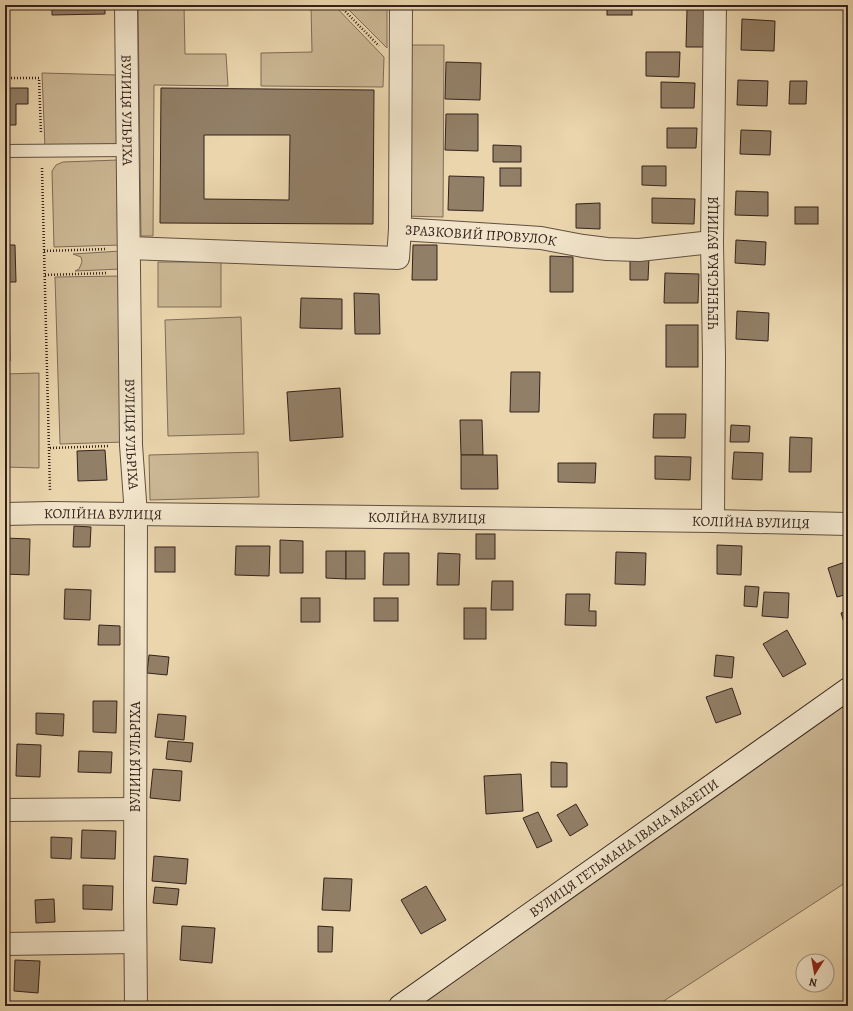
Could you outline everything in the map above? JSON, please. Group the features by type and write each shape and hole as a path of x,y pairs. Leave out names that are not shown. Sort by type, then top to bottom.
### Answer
{"street":[{"name":"ВУЛИЦЯ УЛЬРІХА","path":"126,5 131,445 136,515 136,1006"},
{"name":"ЗРАЗКОВИЙ ПРОВУЛОК","path":"401,5 400,229 541,238 607,249 639,250 712,242"},
{"name":"ЧЕЧЕНСЬКА ВУЛИЦЯ","path":"713,521 714,357 712,242 715,5"},
{"path":"129,248 398,258 400,229"},
{"name":"КОЛІЙНА ВУЛИЦЯ","path":"5,514 50,513 848,524"},
{"name":"ВУЛИЦЯ ГЕТЬМАНА ІВАНА МАЗЕПИ","path":"400,1006 848,689"},
{"path":"5,810 135,809"},
{"path":"5,944 135,942"}],"lane":[{"path":"5,151 127,150"}],"path":[{"path":"339,5 379,46"},
{"path":"5,78 39,78 42,151"},
{"path":"42,167 50,448 50,513"},
{"path":"44,251 129,248"},
{"path":"45,275 129,272"},
{"path":"50,448 131,445"}],"shaded area":[{"path":"138,5 184,5 185,54 226,54 228,86 154,85 153,236 141,236"},
{"path":"311,5 334,5 384,57 383,87 261,86 261,53 312,52"},
{"path":"344,5 387,5 387,48"},
{"path":"404,45 444,45 443,217 403,216"},
{"path":"42,73 118,75 119,147 45,148"},
{"path":"119,160 121,245 54,247 52,171 56,165 63,162"},
{"path":"121,251 121,269 75,271 79,269 82,262 81,257 73,254"},
{"path":"158,262 221,262 221,307 158,307"},
{"path":"121,276 125,442 60,444 55,277"},
{"path":"241,317 244,434 168,436 165,320"},
{"path":"39,373 39,468 5,467 5,374"},
{"path":"258,452 259,497 150,500 149,455"},
{"path":"848,686 848,881 656,1006 397,1006"}],"building":[{"path":"52,5 105,5 105,14 52,15"},
{"path":"607,5 632,5 632,15 607,15"},
{"path":"687,9 708,9 707,47 686,47"},
{"path":"742,19 775,21 774,51 741,50"},
{"path":"646,52 680,52 679,77 646,76"},
{"path":"446,62 481,63 480,100 445,99"},
{"path":"738,80 768,81 767,106 737,105"},
{"path":"790,81 807,81 806,104 789,104"},
{"path":"661,82 695,83 694,108 661,108"},
{"path":"5,88 28,88 28,104 16,104 16,125 5,125"},
{"path":"161,88 374,90 373,224 160,223","holes":["204,135 290,135 289,200 204,199"]},
{"path":"446,114 478,114 478,151 445,150"},
{"path":"667,128 697,128 696,148 667,148"},
{"path":"741,130 771,131 770,155 740,154"},
{"path":"493,145 521,146 521,162 493,162"},
{"path":"5,164 8,164 9,245 15,245 16,282 9,282 10,361 5,361"},
{"path":"642,166 666,166 666,186 642,185"},
{"path":"500,168 521,168 521,186 500,186"},
{"path":"449,176 484,177 483,211 448,210"},
{"path":"736,191 768,192 768,216 735,215"},
{"path":"652,198 695,199 694,224 652,223"},
{"path":"600,203 600,229 576,228 576,204"},
{"path":"795,207 818,207 818,224 795,224"},
{"path":"736,240 766,242 765,265 735,263"},
{"path":"413,245 437,245 437,280 412,280"},
{"path":"550,256 573,257 573,292 550,292"},
{"path":"630,257 649,257 648,280 630,280"},
{"path":"665,273 699,274 698,303 664,303"},
{"path":"354,293 379,294 380,334 355,334"},
{"path":"301,298 342,299 342,329 300,328"},
{"path":"737,311 769,313 768,341 736,339"},
{"path":"666,325 698,325 698,367 666,367"},
{"path":"511,372 540,372 539,412 510,412"},
{"path":"340,388 343,437 290,441 287,392"},
{"path":"654,414 686,414 685,438 653,438"},
{"path":"460,420 482,420 483,455 461,455"},
{"path":"731,425 750,426 749,442 730,442"},
{"path":"790,437 812,438 811,472 789,472"},
{"path":"105,450 107,480 78,481 77,451"},
{"path":"734,452 763,453 762,480 732,479"},
{"path":"461,455 497,455 498,489 461,489"},
{"path":"655,456 691,457 690,480 655,479"},
{"path":"558,463 596,463 595,483 558,482"},
{"path":"74,526 91,527 90,547 73,547"},
{"path":"476,534 495,534 495,559 476,559"},
{"path":"5,538 30,539 29,575 5,574"},
{"path":"280,540 303,541 303,573 280,573"},
{"path":"717,545 742,546 741,575 717,574"},
{"path":"236,546 270,546 269,576 235,575"},
{"path":"155,547 175,547 175,572 155,572"},
{"path":"326,551 346,551 346,579 326,578"},
{"path":"346,551 365,551 365,579 346,579"},
{"path":"616,552 646,553 645,585 615,584"},
{"path":"384,553 409,553 409,585 383,585"},
{"path":"438,553 460,554 459,585 437,585"},
{"path":"848,561 848,594 837,597 828,568"},
{"path":"492,581 513,581 513,610 491,610"},
{"path":"745,586 759,587 757,607 744,606"},
{"path":"65,589 91,590 90,620 64,619"},
{"path":"764,592 789,593 788,618 762,616"},
{"path":"566,594 590,594 589,611 596,611 596,626 565,625"},
{"path":"301,598 320,598 320,622 301,622"},
{"path":"374,598 398,598 398,621 374,621"},
{"path":"464,608 486,608 486,639 464,639"},
{"path":"848,611 848,635 841,613"},
{"path":"99,625 120,626 120,645 98,645"},
{"path":"787,630 806,664 783,677 763,644"},
{"path":"149,655 169,657 167,675 147,673"},
{"path":"716,655 734,657 732,678 714,676"},
{"path":"732,688 741,714 716,723 706,697"},
{"path":"93,701 117,701 116,733 93,732"},
{"path":"36,713 64,714 63,736 36,734"},
{"path":"158,714 186,716 184,740 155,737"},
{"path":"168,741 193,743 191,762 166,759"},
{"path":"17,744 41,745 40,777 16,776"},
{"path":"79,751 112,752 111,773 78,772"},
{"path":"551,762 567,763 567,787 551,787"},
{"path":"153,769 182,771 180,801 150,798"},
{"path":"521,774 523,811 486,814 484,776"},
{"path":"576,804 588,825 570,836 557,815"},
{"path":"538,812 552,841 537,848 523,818"},
{"path":"82,830 116,831 115,859 81,858"},
{"path":"51,837 72,838 71,859 51,858"},
{"path":"154,856 188,859 186,884 152,881"},
{"path":"324,878 352,879 350,911 322,910"},
{"path":"83,885 113,886 112,910 83,909"},
{"path":"426,886 446,920 421,934 401,900"},
{"path":"155,887 179,889 177,905 153,903"},
{"path":"54,899 55,922 36,923 35,900"},
{"path":"182,926 215,928 212,963 180,960"},
{"path":"318,926 333,927 332,952 318,952"},
{"path":"15,960 40,961 38,993 14,991"},
{"path":"269,1002 287,1002 287,1006 269,1006"}]}
